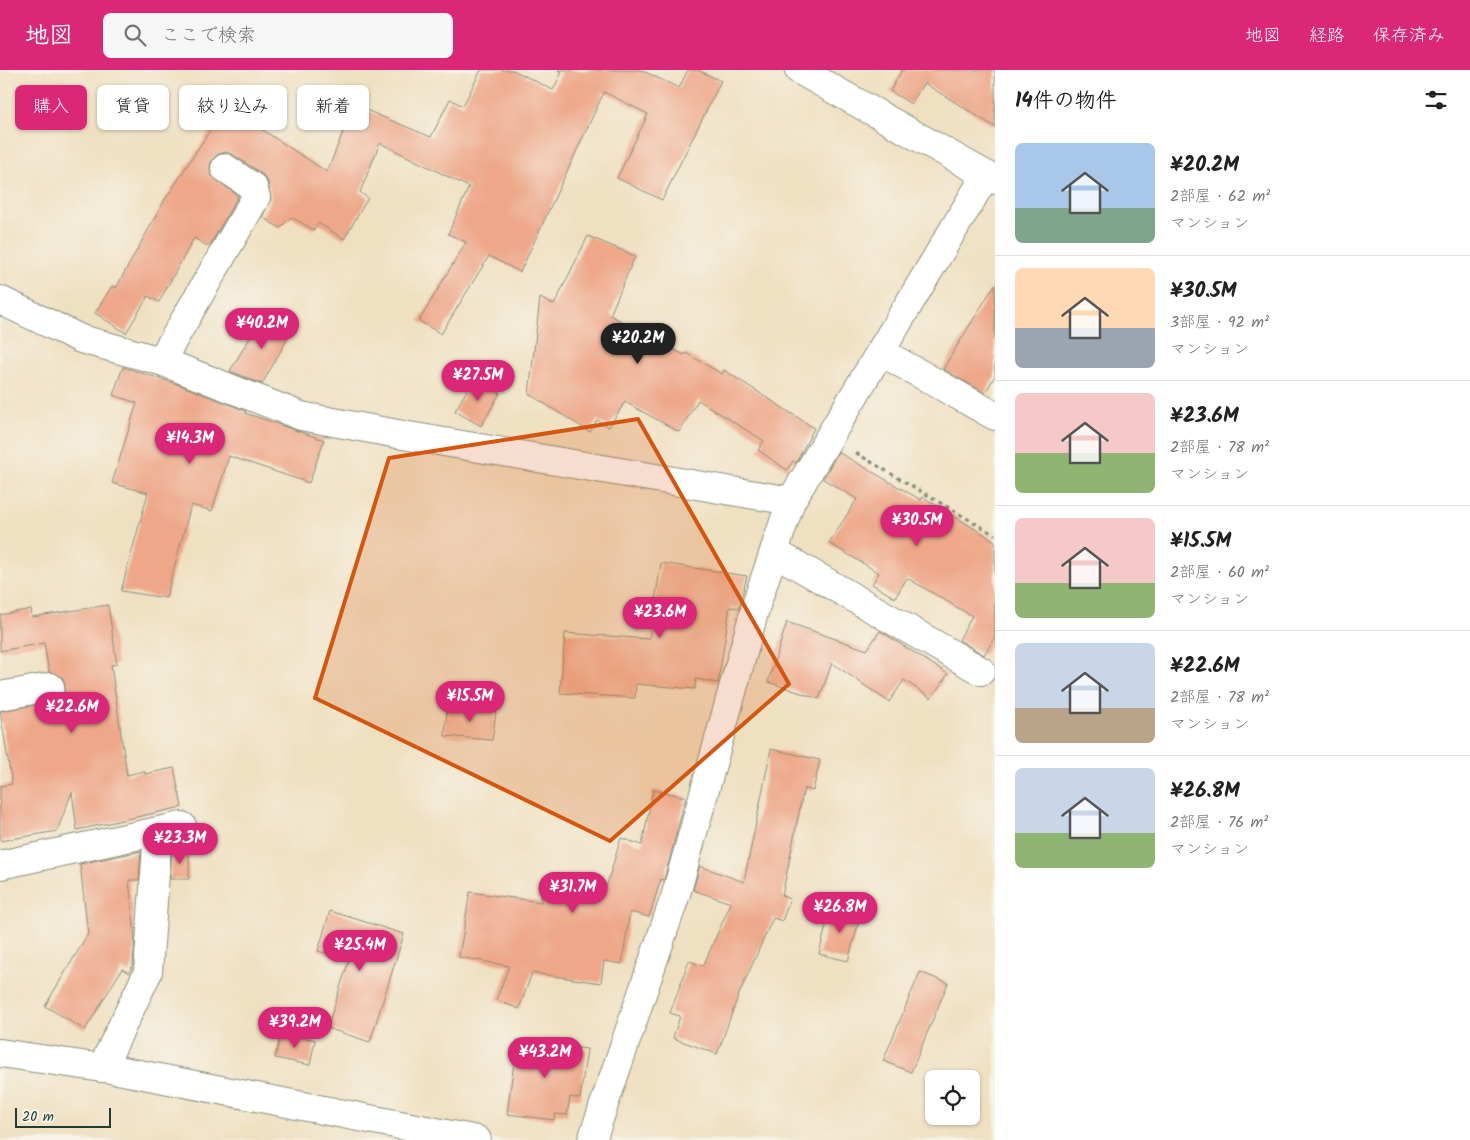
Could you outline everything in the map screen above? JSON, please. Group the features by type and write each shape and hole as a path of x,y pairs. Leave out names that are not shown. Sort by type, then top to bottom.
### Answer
{"street":[{"path":"592,1140 676,894 757,602 791,501 991,178 799,70"},
{"path":"160,361 256,197 253,187 225,168"},
{"path":"0,300 81,339 160,361 301,416 412,437 791,501"},
{"path":"882,352 995,416"},
{"path":"774,552 981,671"},
{"path":"0,696 50,686"},
{"path":"0,865 170,828 148,972 102,1068"},
{"path":"0,1053 102,1068 477,1140"}],"path":[{"path":"830,438 995,535"}],"highlighted area":[{"path":"638,419 789,684 610,841 315,698 389,458"}],"building":[{"path":"481,70 513,70 553,90 562,72 558,70 641,70 679,88 688,70 698,70 721,81 662,200 617,178 648,114 604,92 520,272 489,256 441,334 419,321 466,242 448,234 469,187 380,143 360,192 368,198 344,239 318,223 314,230 291,217 280,228 262,217 271,199 268,182 262,174 234,155 226,152 218,154 212,160 210,166 211,175 238,196 209,247 194,238 159,302 148,296 126,333 95,313 112,286 116,288 164,201 210,130 263,130 327,172 344,130 369,130 369,111 431,137 450,99 463,106"},
{"path":"902,70 995,70 995,127 924,83 911,104 890,91"},
{"path":"588,236 635,256 610,315 684,355 686,353 722,374 724,370 814,428 796,463 793,461 787,470 758,450 764,441 698,400 679,432 625,402 609,427 597,420 590,432 529,394 540,298 554,305"},
{"path":"995,284 995,376 985,393 943,369"},
{"path":"264,314 292,331 262,384 230,371"},
{"path":"123,367 180,385 246,411 245,413 324,440 309,483 229,456 212,511 191,505 166,598 121,591 148,493 112,483 137,403 113,395"},
{"path":"474,378 500,393 481,426 455,411"},
{"path":"838,452 921,500 923,497 995,541 995,637 984,655 959,640 972,616 907,578 895,598 872,584 879,573 829,543 857,499 823,479"},
{"path":"661,563 747,576 739,608 730,607 718,683 696,679 695,689 636,684 635,698 560,693 565,633 649,639"},
{"path":"108,605 117,664 111,665 127,775 144,771 145,774 174,768 182,807 77,830 72,792 57,831 0,841 0,786 12,784 0,711 53,702 60,699 64,693 65,685 62,677 49,672 44,643 0,651 0,615 31,609 32,617"},
{"path":"787,622 867,650 880,631 948,674 931,698 904,680 889,702 832,663 819,699 768,682"},
{"path":"447,706 496,712 492,740 445,736"},
{"path":"771,749 820,760 813,791 804,788 782,896 790,899 782,921 773,918 739,994 717,1054 673,1038 680,1016 670,1013 689,961 703,966 731,903 693,890 700,866 744,882"},
{"path":"653,790 686,797 664,880 661,879 649,917 630,912 622,964 604,961 601,983 532,973 519,1009 496,1000 509,966 459,957 470,892 541,902 544,880 606,887 621,838 642,845"},
{"path":"172,850 189,851 189,879 170,879"},
{"path":"141,851 139,880 129,880 135,937 133,965 129,973 122,969 85,1030 45,1006 88,934 80,864"},
{"path":"831,906 861,914 848,961 819,954"},
{"path":"330,911 404,934 370,1042 327,1028 349,960 318,951"},
{"path":"920,972 948,983 911,1072 883,1061"},
{"path":"281,1033 315,1040 310,1065 275,1058"},
{"path":"517,1040 587,1049 580,1099 570,1097 567,1115 555,1114 554,1120 507,1114"}]}
